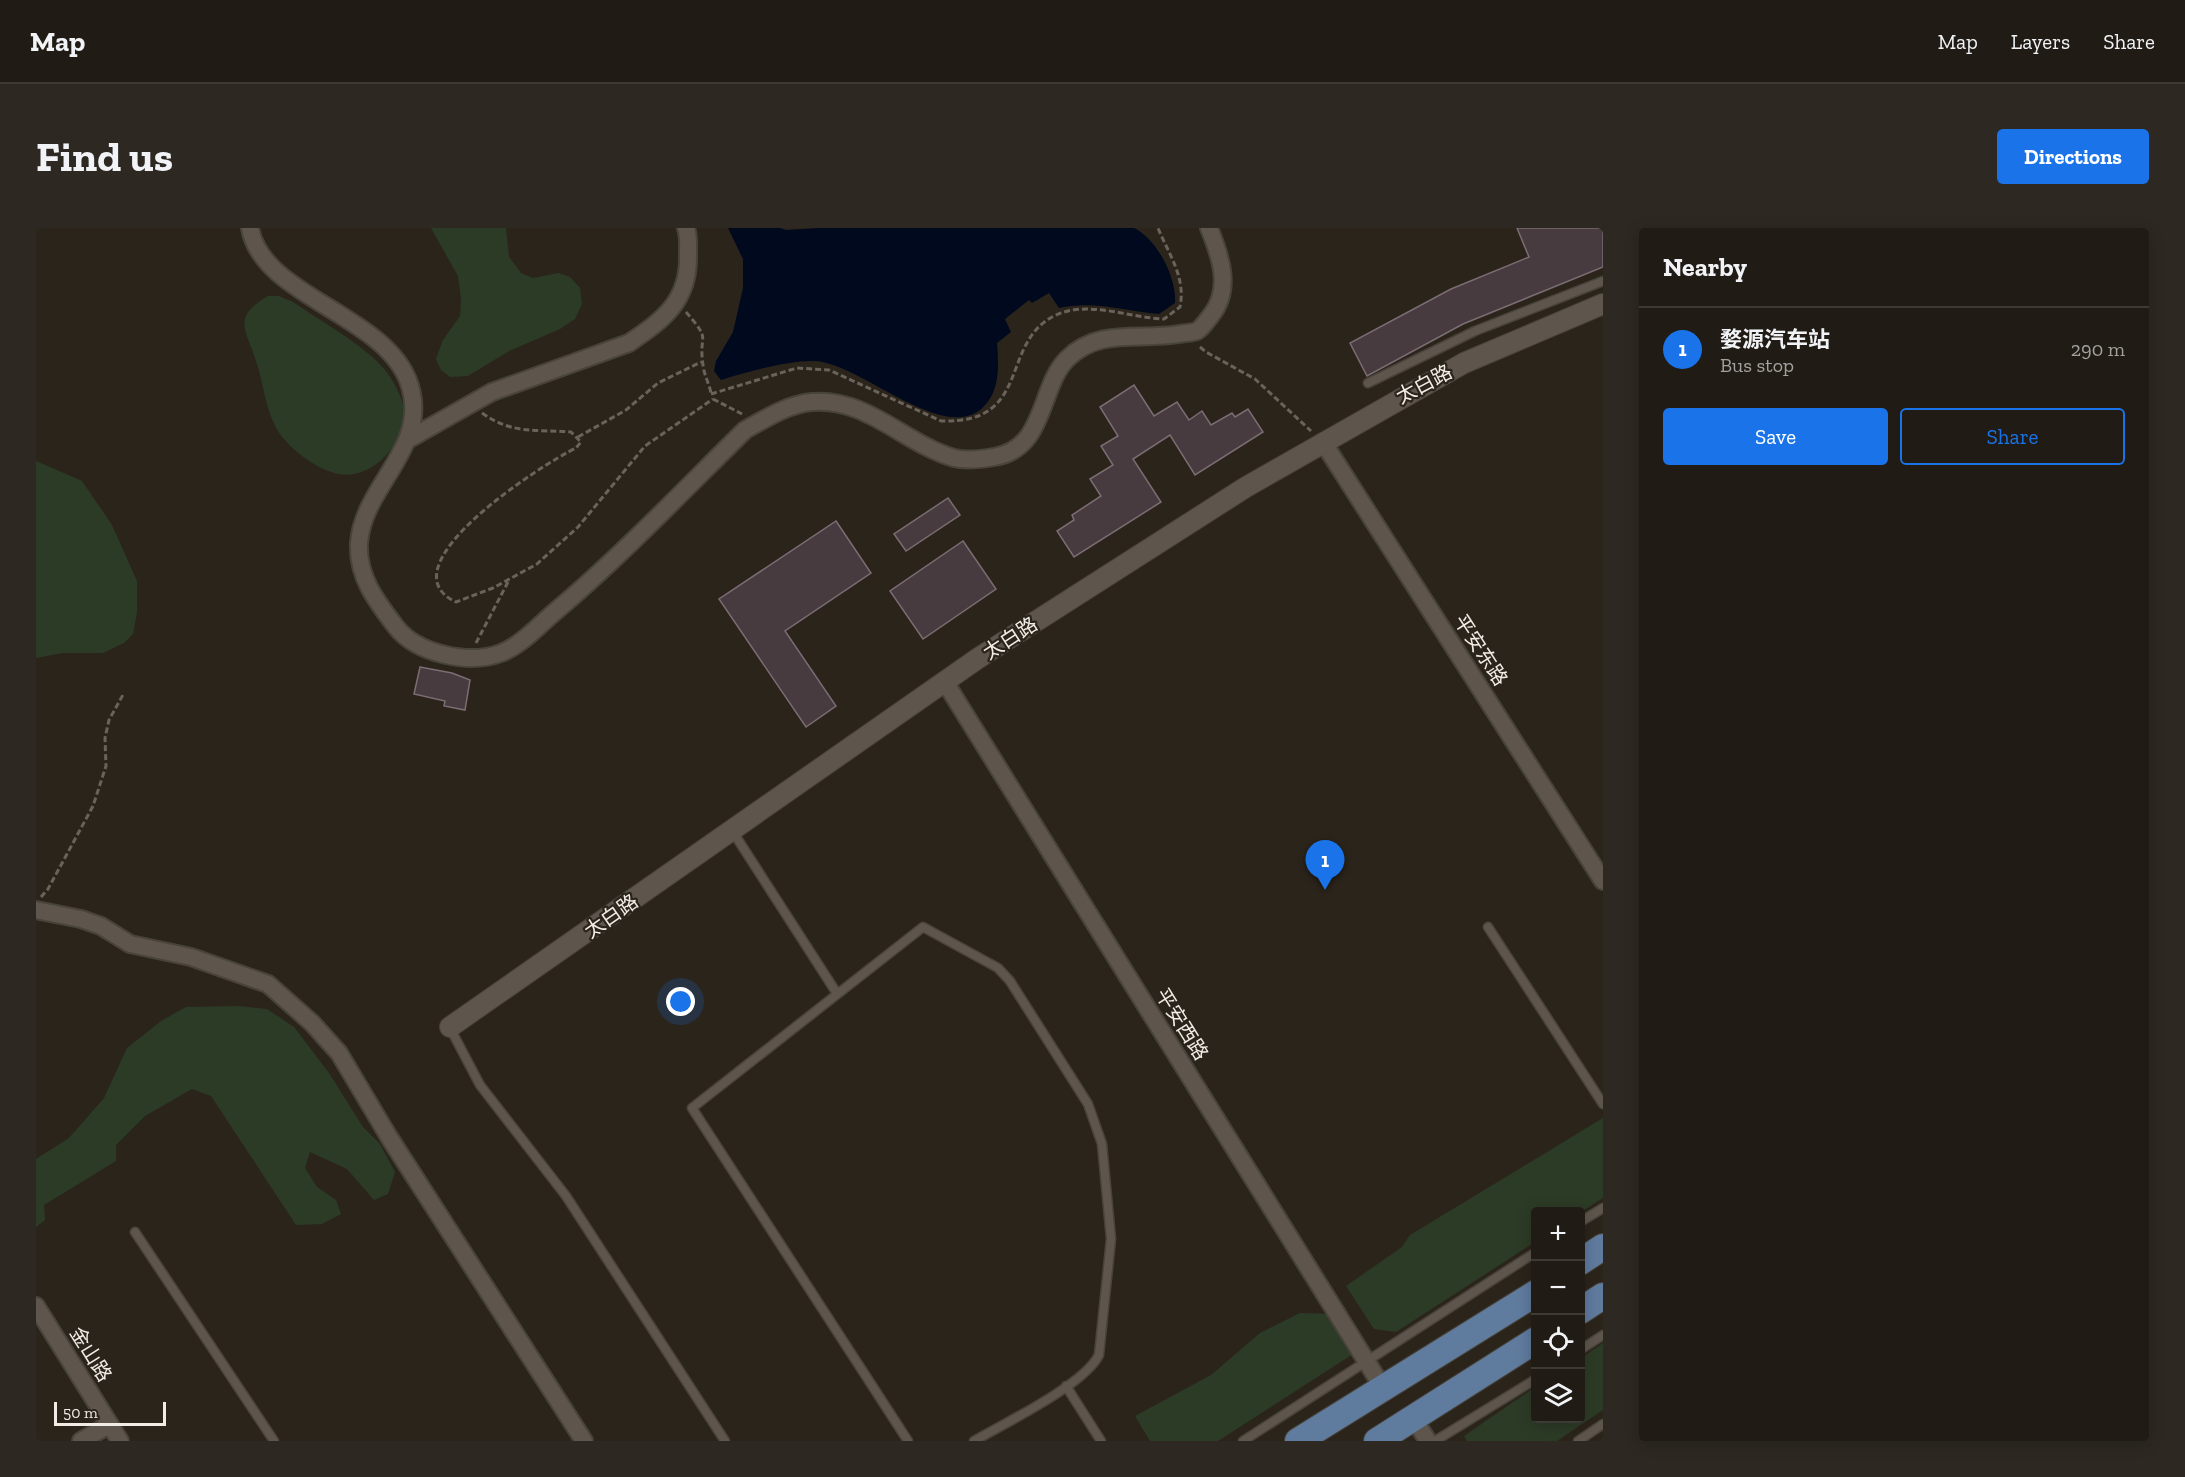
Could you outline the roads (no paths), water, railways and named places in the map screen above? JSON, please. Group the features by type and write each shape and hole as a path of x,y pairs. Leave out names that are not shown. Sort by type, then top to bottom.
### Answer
{"main road":[{"path":"1582,1261 1603,1247"},
{"path":"1298,1441 1531,1296"},
{"path":"1585,1308 1603,1296"},
{"path":"1377,1441 1531,1343"}],"street":[{"path":"250,228 258,250 276,271 380,342 407,374 413,394 414,411 409,439 362,524 359,545 363,575 374,599 401,633 417,645 436,652 471,656 502,652 519,642 604,570 745,430 771,415 810,402 836,402 857,409 956,458 998,456 1011,450 1035,428 1066,359 1079,350 1094,341 1116,336 1196,331 1219,305 1223,266 1209,228"},
{"path":"409,439 473,402 514,383 629,343 664,316 683,293 688,262 686,228"},
{"name":"太白路","path":"450,1027 733,832 945,681 1246,487 1464,363 1603,304"},
{"name":"平安东路","path":"1323,442 1603,881"},
{"name":"平安西路","path":"945,681 1383,1388"},
{"path":"36,910 81,919 100,926 130,944 191,957 268,984 312,1023 339,1053 388,1137 584,1441"},
{"name":"金山路","path":"36,1306 120,1441"},
{"path":"1413,1418 1428,1441"},
{"path":"81,1441 109,1425"}],"lane":[{"path":"1368,383 1474,331 1603,281"},
{"path":"733,832 836,992"},
{"path":"908,1441 692,1108 836,992 923,927 998,968 1010,981 1088,1104 1102,1144 1111,1239 1099,1355 1094,1366 1066,1386 974,1441"},
{"path":"1488,927 1603,1104"},
{"path":"450,1027 480,1085 566,1196 725,1441"},
{"path":"1585,1219 1603,1208"},
{"path":"135,1232 274,1441"},
{"path":"1243,1441 1531,1255"},
{"path":"1585,1347 1603,1335"},
{"path":"1435,1441 1531,1382"},
{"path":"1066,1386 1099,1438 1089,1441"},
{"path":"1578,1441 1603,1424"}],"water":[{"path":"728,228 786,230 819,228 1134,228 1150,241 1164,260 1173,282 1175,303 1159,314 1084,305 1059,308 1049,293 1032,303 1029,300 1005,319 1011,332 997,343 997,380 987,404 980,410 963,417 944,416 922,409 854,374 833,365 815,361 781,364 721,380 714,371 716,361 733,332 743,288 743,259"}],"place":[{"name":"婺源汽车站","path":"1325,890"}]}
